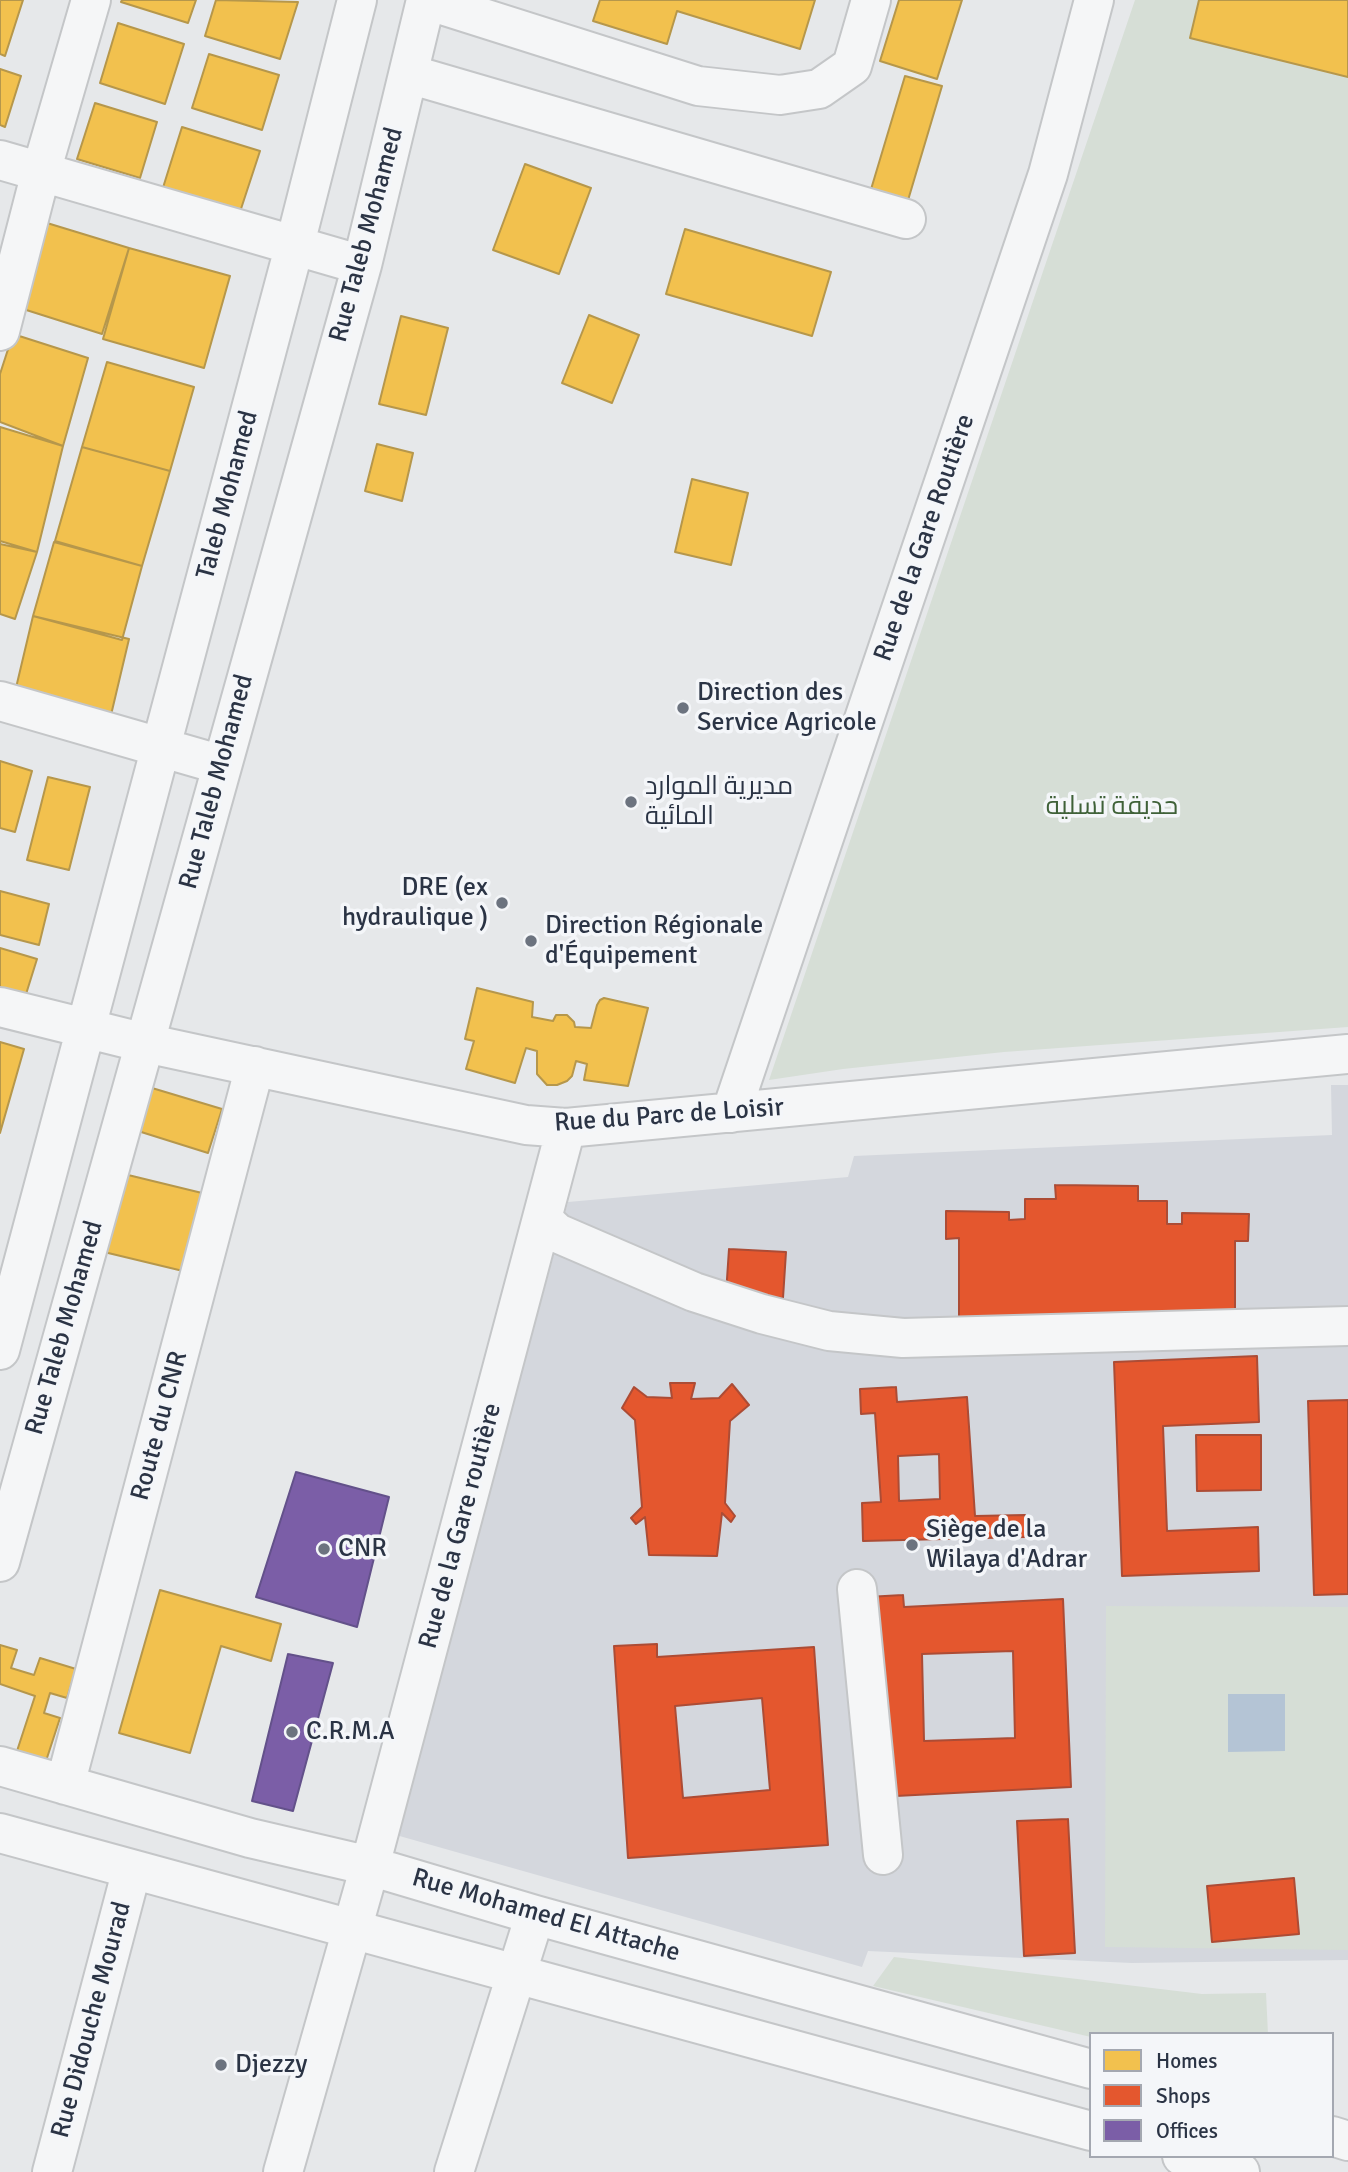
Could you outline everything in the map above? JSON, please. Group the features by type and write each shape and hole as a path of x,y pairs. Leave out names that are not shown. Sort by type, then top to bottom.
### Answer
{"street":[{"path":"0,331 41,172 91,0"},
{"path":"295,244 357,0"},
{"path":"426,0 479,8 698,86 780,95 818,89 852,66 871,0"},
{"name":"Rue Taleb Mohamed","path":"0,1562 362,265 426,0"},
{"name":"Rue de la Gare Routière","path":"731,1112 1048,174 1094,0"},
{"path":"409,74 906,219"},
{"path":"0,160 362,265"},
{"name":"Taleb Mohamed","path":"161,746 295,244"},
{"path":"0,701 222,765"},
{"path":"0,1350 161,746"},
{"name":"Rue du Parc de Loisir","path":"0,1007 145,1043 526,1125 566,1128 1348,1054"},
{"name":"Route du CNR","path":"65,1785 255,1066"},
{"name":"Rue de la Gare routière","path":"283,2172 370,1866 566,1128"},
{"path":"547,1203 557,1233 694,1292 762,1314 829,1331 903,1338 1348,1325"},
{"path":"857,1589 883,1855"},
{"name":"Rue Mohamed El Attache","path":"0,1766 250,1838 370,1866 1089,2068"},
{"path":"0,1833 1089,2130"},
{"name":"Rue Didouche Mourad","path":"52,2172 132,1869"},
{"path":"454,2172 535,1914"},
{"path":"1189,2158 1240,2172"}],"shaded area":[{"name":"Siège de la Wilaya d'Adrar","path":"1331,1085 1348,1085 1348,1960 1132,1963 868,1951 862,1967 396,1835 568,1202 848,1177 854,1156 1332,1135"}],"green space":[{"name":"حديقة تسلية","path":"1135,0 1348,0 1348,1027 1004,1052 843,1069 769,1080"},
{"path":"1106,1606 1348,1607 1348,1950 1105,1947"},
{"path":"894,1957 1202,1994 1266,1993 1268,2032 1089,2032 1089,2037 873,1986"}],"water":[{"path":"1228,1694 1285,1694 1285,1751 1228,1752"}],"building: Homes":[{"path":"0,0 23,0 5,56 0,54"},
{"path":"196,0 188,23 121,2"},
{"path":"216,0 298,2 280,59 205,36"},
{"path":"600,0 815,0 800,49 677,11 667,44 593,21"},
{"path":"899,0 962,0 937,79 880,61"},
{"path":"1199,0 1348,0 1348,77 1190,38"},
{"path":"118,23 184,44 165,104 100,83"},
{"path":"209,54 279,75 262,130 192,108"},
{"path":"0,69 21,76 5,127 0,125"},
{"path":"905,76 942,86 906,207 869,196"},
{"path":"95,103 157,122 140,178 77,159"},
{"path":"182,127 260,151 238,218 161,194"},
{"path":"525,164 591,188 559,274 493,250"},
{"path":"47,223 129,248 102,334 20,308"},
{"path":"685,229 831,272 812,336 666,294"},
{"path":"129,248 230,276 204,368 103,339"},
{"path":"589,315 639,335 612,403 562,383"},
{"path":"401,316 448,328 426,415 379,404"},
{"path":"13,334 88,358 63,446 0,422 0,374"},
{"path":"107,362 194,387 170,471 82,447"},
{"path":"0,427 63,446 37,552 0,544"},
{"path":"377,444 413,453 402,501 365,491"},
{"path":"82,447 170,471 142,566 55,541"},
{"path":"692,479 748,493 731,565 675,552"},
{"path":"0,541 37,552 15,619 0,614"},
{"path":"54,542 142,566 122,640 33,616"},
{"path":"33,616 129,639 111,715 15,692"},
{"path":"0,761 32,771 15,832 0,828"},
{"path":"48,777 90,787 69,870 27,860"},
{"path":"0,891 49,904 39,945 0,935"},
{"path":"0,948 37,959 22,1007 0,1000"},
{"path":"477,988 533,1002 532,1017 553,1021 556,1015 567,1015 575,1027 591,1028 597,1005 604,998 648,1008 628,1086 584,1080 587,1064 576,1061 572,1076 567,1081 547,1085 537,1074 537,1051 526,1048 515,1083 466,1069 474,1041 465,1039"},
{"path":"0,1042 24,1049 0,1133"},
{"path":"152,1088 222,1109 208,1153 138,1131"},
{"path":"124,1174 202,1193 183,1271 104,1252"},
{"path":"160,1590 281,1624 271,1661 221,1646 190,1753 119,1733"},
{"path":"0,1645 17,1650 11,1668 34,1675 40,1658 76,1669 67,1698 50,1693 44,1713 60,1718 46,1761 17,1751 35,1696 0,1684"}],"building: Shops":[{"path":"1055,1185 1138,1186 1138,1201 1167,1201 1167,1224 1182,1224 1182,1213 1249,1214 1248,1241 1235,1241 1235,1320 959,1318 959,1238 946,1239 946,1211 1009,1212 1009,1220 1025,1219 1025,1199 1056,1199"},
{"path":"729,1249 786,1252 783,1298 726,1294"},
{"path":"1257,1356 1259,1422 1163,1426 1167,1531 1258,1527 1259,1571 1122,1576 1114,1362"},
{"path":"670,1383 695,1383 691,1399 719,1398 732,1384 749,1405 730,1421 725,1503 735,1516 731,1522 722,1513 717,1556 649,1555 645,1517 636,1524 631,1518 642,1507 635,1420 622,1408 634,1387 647,1397 672,1398"},
{"path":"896,1387 897,1402 967,1397 975,1516 1025,1515 1025,1537 863,1541 862,1503 881,1502 875,1413 861,1414 860,1389","holes":["939,1454 940,1499 899,1501 898,1456"]},
{"path":"1348,1400 1348,1594 1314,1595 1308,1401"},
{"path":"1196,1435 1261,1435 1261,1490 1197,1491"},
{"path":"903,1595 904,1607 1063,1599 1071,1787 876,1797 867,1597","holes":["1013,1651 1015,1738 924,1741 922,1654"]},
{"path":"657,1644 657,1657 814,1647 828,1845 628,1858 614,1646","holes":["762,1698 770,1790 683,1798 675,1706"]},
{"path":"1068,1819 1075,1953 1024,1956 1017,1821"},
{"path":"1294,1878 1299,1934 1212,1942 1207,1886"}],"building: Offices":[{"path":"296,1472 389,1497 357,1627 256,1597"},
{"path":"288,1654 333,1663 293,1811 252,1801"}],"place":[{"name":"Direction des Service Agricole","path":"683,708"},
{"name":"مديرية الموارد المائية","path":"631,802"},
{"name":"DRE (ex hydraulique )","path":"502,903"},
{"name":"Direction Régionale d'Équipement","path":"531,941"},
{"name":"Siège de la Wilaya d'Adrar","path":"912,1545"},
{"name":"CNR","path":"324,1549"},
{"name":"C.R.M.A","path":"292,1732"},
{"name":"Djezzy","path":"221,2065"}]}
